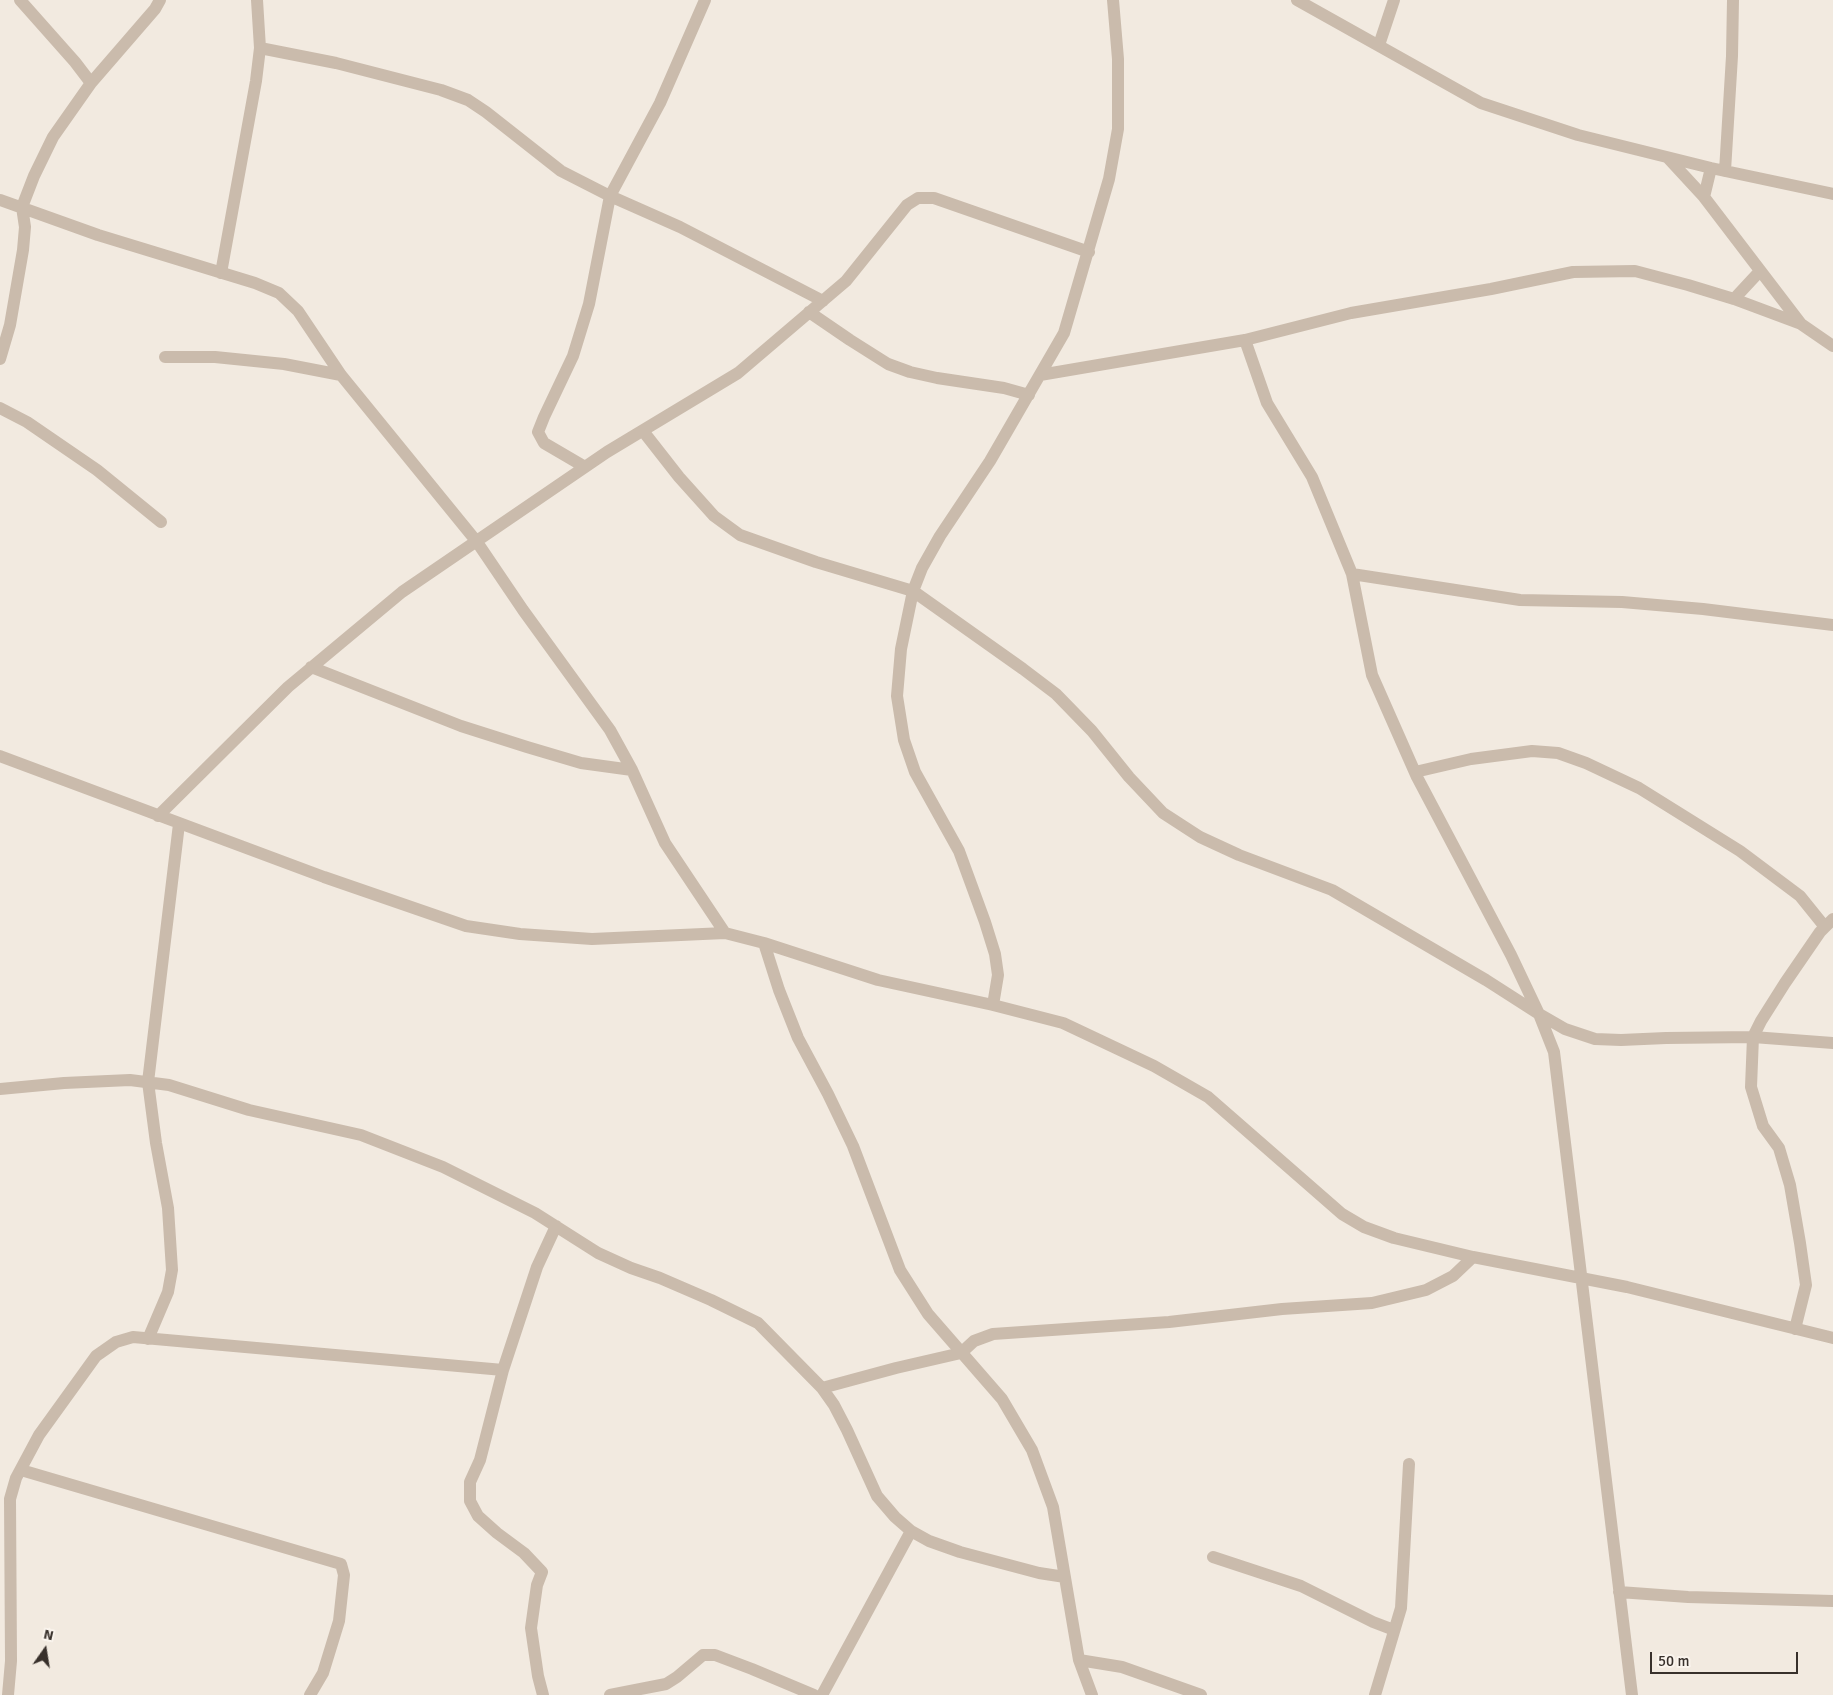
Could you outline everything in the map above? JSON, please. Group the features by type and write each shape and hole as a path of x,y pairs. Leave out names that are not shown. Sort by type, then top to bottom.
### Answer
{"street":[{"path":"20,0 91,82"},
{"path":"0,359 10,325 23,250 25,227 22,208 34,176 53,137 91,82 155,9 160,0"},
{"path":"221,272 255,90 260,48 257,0"},
{"path":"585,467 544,443 538,432 573,356 584,321 610,196 660,104 705,0"},
{"path":"993,1005 998,975 995,954 985,922 959,851 915,772 904,740 897,696 901,649 913,591 922,568 940,536 990,461 1064,333 1109,179 1118,129 1118,59 1113,0"},
{"path":"1297,0 1481,103 1578,135 1711,168 1833,194"},
{"path":"1379,45 1394,0"},
{"path":"1725,171 1732,56 1733,0"},
{"path":"260,48 336,63 441,90 468,100 561,171 610,196 680,226 822,301"},
{"path":"1668,158 1704,197 1801,324"},
{"path":"1704,197 1711,168"},
{"path":"158,816 288,686 402,592 585,467 738,373 846,281 907,205 918,198 934,198 1089,252"},
{"path":"0,200 98,235 221,272 279,293 298,311 340,375 477,542 523,610 610,730 632,770 665,843 725,933"},
{"path":"1040,375 1245,340 1351,313 1491,289 1573,272 1636,271 1734,299 1801,324 1833,346"},
{"path":"1734,299 1760,271"},
{"path":"809,312 888,364 910,372 937,378 1004,388 1029,395"},
{"path":"1245,340 1267,403 1312,477 1352,574 1372,675 1415,772 1511,955 1539,1014 1554,1052 1632,1695"},
{"path":"165,357 215,357 284,364 340,375"},
{"path":"0,408 27,422 97,470 161,522"},
{"path":"643,431 714,516 740,535 807,559 913,591 1000,651 1056,694 1092,731 1128,777 1163,813 1200,837 1239,855 1305,878 1332,890 1486,980 1565,1029 1595,1039 1753,1037 1833,1043"},
{"path":"1352,574 1520,600 1622,602 1703,609 1833,625"},
{"path":"311,667 461,726 580,763 632,770"},
{"path":"1415,772 1471,759 1532,751 1558,753 1586,763 1639,788 1740,851 1800,896 1829,923 1785,983 1753,1037 1752,1087 1763,1126 1779,1148 1790,1185 1800,1243 1806,1285 1795,1329"},
{"path":"0,756 324,878 466,926 520,934 592,939 725,933 764,943 878,980 993,1005 1063,1023 1154,1066 1208,1097 1342,1214 1364,1227 1394,1238 1627,1287 1833,1338"},
{"path":"148,1339 168,1292 172,1270 168,1208 156,1143 148,1082 178,824"},
{"path":"764,943 798,1038 853,1146 900,1270 928,1314 1002,1399 1032,1450 1053,1507 1079,1660 1092,1695"},
{"path":"0,1089 73,1082 130,1080 168,1085 249,1110 361,1135 443,1167 535,1213 598,1253 711,1300 758,1323 822,1388 838,1414 877,1496 895,1517 911,1531 930,1541 960,1552 1040,1573 1065,1577"},
{"path":"543,1695 538,1676 531,1628 537,1585 542,1572 524,1553 478,1516 470,1500 470,1482 480,1460 503,1370 537,1267 556,1226"},
{"path":"822,1388 961,1353 974,1341 993,1334 1169,1322 1282,1309 1372,1303 1426,1290 1453,1276 1473,1256"},
{"path":"8,1695 11,1661 10,1499 16,1478 39,1435 96,1356 116,1342 133,1337 503,1370"},
{"path":"1375,1695 1401,1608 1409,1464"},
{"path":"21,1470 341,1564 344,1575 339,1621 323,1673 310,1695"},
{"path":"822,1695 911,1531"},
{"path":"1213,1557 1301,1586 1394,1630"},
{"path":"1619,1592 1688,1597 1833,1602"},
{"path":"610,1695 666,1684 703,1655 715,1655 724,1658 814,1695"},
{"path":"1079,1660 1122,1667 1202,1695"}]}
